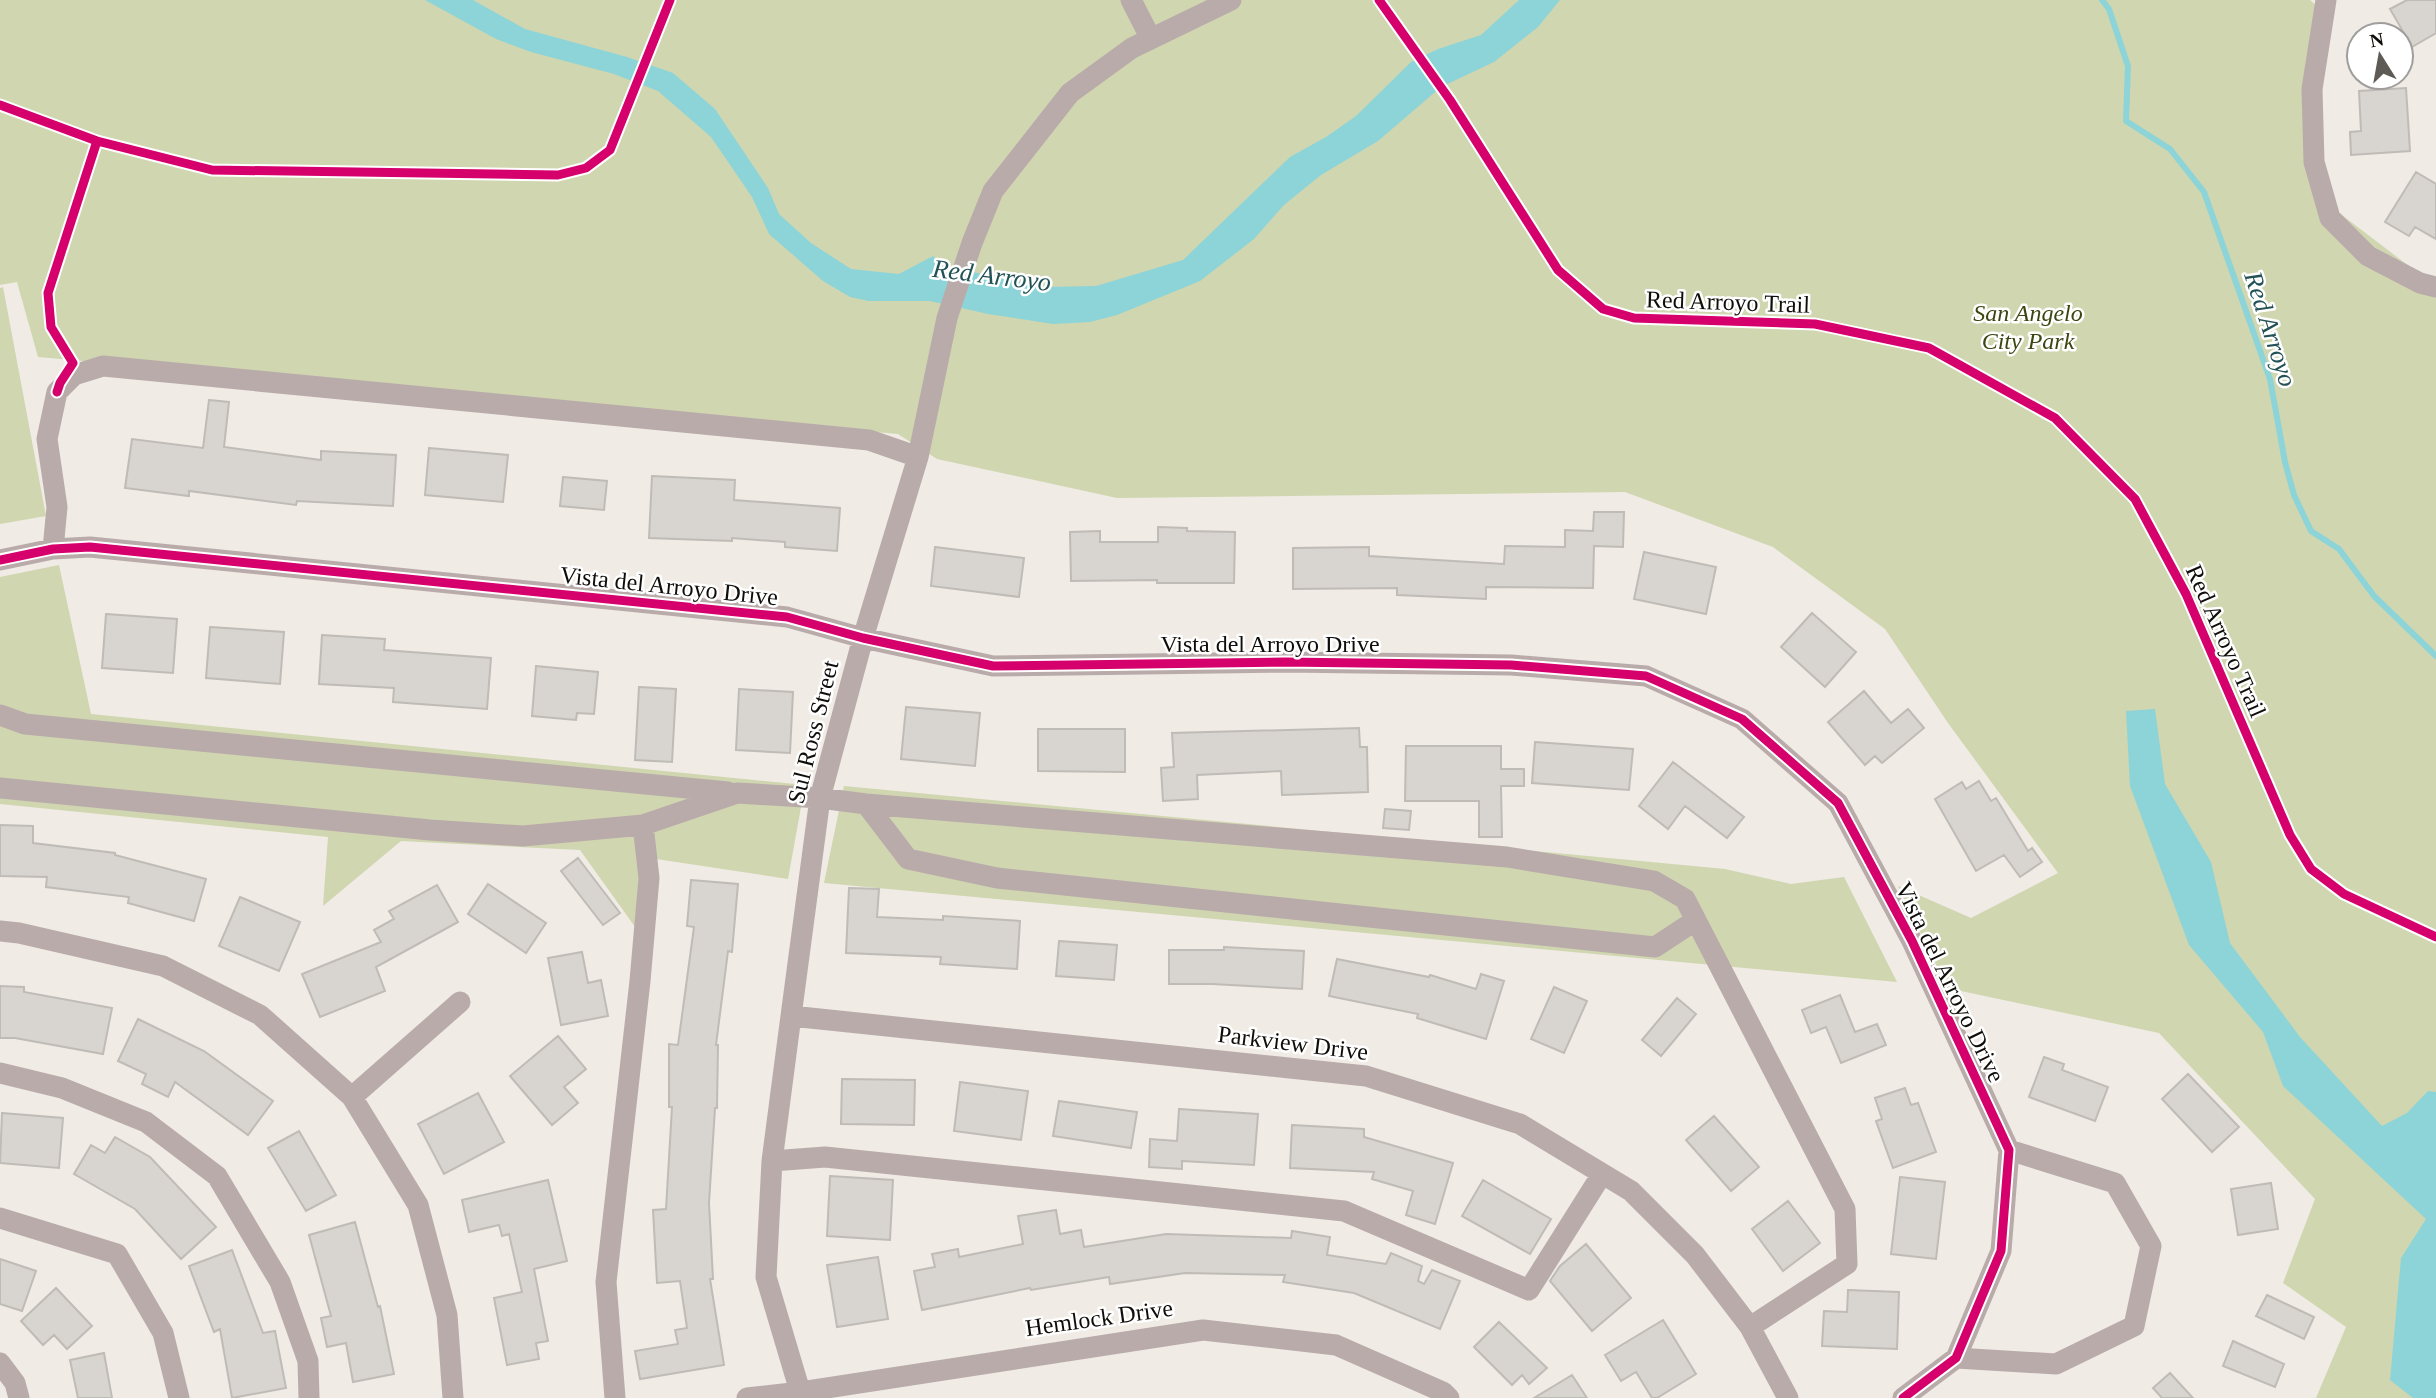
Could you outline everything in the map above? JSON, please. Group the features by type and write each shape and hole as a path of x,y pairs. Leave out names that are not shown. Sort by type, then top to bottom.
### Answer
{"street":[{"path":"1131,0 1151,39"},
{"name":"Sul Ross Street","path":"802,1395 766,1277 772,1161 820,798 863,638 918,457 947,318 993,191 1070,93 1132,48 1231,0"},
{"path":"2326,0 2312,89 2314,162 2330,218 2368,256 2420,283 2436,287"},
{"path":"53,549 57,507 47,439 57,393 74,375 103,366 869,440 918,457"},
{"name":"Vista del Arroyo Drive","path":"0,560 53,549 90,547 787,617 863,638 993,666 1285,662 1511,665 1646,676 1742,719 1838,803 1913,941 2009,1150 2001,1251 1956,1358"},
{"path":"0,715 25,724 737,793 1507,857 1654,881 1685,899 1845,1209 1847,1264 1750,1327"},
{"path":"0,788 430,830 510,835 643,825 737,793"},
{"path":"866,804 908,859 997,878 1655,947 1696,920"},
{"path":"615,1398 606,1282 649,878 643,825"},
{"path":"0,931 163,966 260,1015 352,1097 418,1205 447,1315 453,1398"},
{"path":"352,1097 460,1002"},
{"name":"Parkview Drive","path":"791,1016 1366,1076 1520,1124 1631,1191 1695,1255 1750,1327 1788,1398"},
{"path":"0,1073 62,1088 146,1122 217,1175 280,1282 308,1361 309,1398"},
{"path":"1903,1398 1956,1358 2056,1364 2134,1326 2151,1246 2115,1183 2009,1150"},
{"path":"772,1161 825,1157 1344,1211 1529,1290 1602,1174"},
{"path":"0,1218 117,1254 163,1333 179,1398"},
{"name":"Hemlock Drive","path":"747,1398 802,1395 1033,1354 1203,1330 1336,1345 1443,1392 1450,1398"},
{"path":"0,1363 15,1383 19,1398"}],"green space":[{"name":"San Angelo City Park","path":"0,0 2310,0 2319,8 2322,161 2334,209 2418,273 2436,277 2436,1398 2316,1398 2346,1327 2283,1283 2315,1199 2159,1033 1947,988 1898,886 1971,918 2058,873 1948,723 1885,629 1773,547 1625,492 1117,498 937,459 898,434 38,357 17,282 0,285"},
{"path":"3,287 46,516 0,524 0,288"},
{"path":"59,565 91,714 805,785 788,879 643,857 638,931 580,850 401,841 323,906 328,837 0,804 0,577"},
{"path":"844,786 1725,869 1791,884 1844,877 1897,982 824,883"}],"water":[{"path":"425,0 473,0 525,29 627,57 673,73 715,109 768,188 779,214 811,243 851,269 899,274 933,256 943,266 1046,287 1096,286 1183,260 1290,157 1356,116 1411,62 1438,49 1481,35 1519,0 1560,0 1538,27 1494,62 1441,87 1378,141 1321,175 1284,205 1254,239 1200,281 1117,315 1090,322 1053,324 988,314 930,301 869,301 850,297 823,281 769,234 752,197 711,137 658,91 614,74 531,52 496,39"},
{"path":"2155,709 2165,784 2211,862 2230,943 2300,1037 2382,1126 2407,1113 2428,1091 2436,1092 2436,1398 2413,1398 2390,1380 2401,1258 2426,1219 2283,1086 2263,1032 2189,945 2130,786 2126,711"}],"building":[{"path":"2407,0 2436,0 2436,33 2415,45 2415,21 2397,21 2390,9"},
{"path":"2359,91 2406,91 2410,151 2351,155 2350,132 2361,131"},
{"path":"2416,172 2436,184 2436,239 2415,227 2409,236 2385,222"},
{"path":"209,400 229,402 224,447 321,460 321,451 396,455 393,506 297,501 296,505 189,491 189,496 125,488 132,439 203,448"},
{"path":"429,448 508,455 503,502 425,495"},
{"path":"652,476 735,480 734,500 840,508 837,551 785,547 785,542 732,538 732,541 649,538"},
{"path":"563,477 607,481 604,510 560,506"},
{"path":"1594,512 1624,512 1623,547 1594,546 1593,588 1486,587 1486,599 1397,595 1397,588 1293,589 1293,548 1369,547 1369,556 1504,564 1505,546 1565,547 1565,530 1593,531"},
{"path":"1158,527 1187,528 1187,531 1235,532 1234,583 1071,581 1070,532 1100,531 1100,542 1158,542"},
{"path":"935,547 1024,558 1019,597 931,586"},
{"path":"1644,552 1716,567 1706,614 1634,599"},
{"path":"1812,613 1856,652 1825,687 1781,647"},
{"path":"106,614 177,619 173,673 102,668"},
{"path":"210,627 284,632 280,684 206,678"},
{"path":"322,635 385,639 384,650 491,658 487,709 393,702 394,688 319,684"},
{"path":"536,666 598,672 594,714 577,713 576,720 532,716"},
{"path":"639,687 676,689 672,762 635,760"},
{"path":"739,689 793,692 790,753 736,750"},
{"path":"1864,691 1891,723 1908,709 1924,728 1882,763 1875,756 1865,765 1828,722"},
{"path":"906,707 980,713 975,766 901,759"},
{"path":"1359,728 1360,747 1367,747 1368,792 1282,795 1281,771 1197,775 1198,799 1163,801 1161,768 1174,767 1172,733"},
{"path":"1038,729 1125,729 1125,772 1038,771"},
{"path":"1535,742 1633,749 1629,790 1532,783"},
{"path":"1406,746 1501,746 1501,769 1524,769 1524,786 1501,786 1502,837 1479,837 1479,801 1405,801"},
{"path":"1673,762 1744,817 1727,838 1685,806 1668,829 1639,806"},
{"path":"1979,781 1991,801 1996,798 2028,851 2032,848 2042,862 2020,877 2004,855 1976,871 1935,799 1962,782 1966,789"},
{"path":"1385,809 1411,811 1409,830 1383,828"},
{"path":"0,825 33,826 33,843 115,853 206,879 194,921 128,903 129,897 46,887 47,877 0,876"},
{"path":"578,858 620,913 603,925 561,871"},
{"path":"691,880 738,884 732,952 728,951 716,1045 717,1108 709,1203 713,1279 710,1279 724,1365 640,1379 635,1351 678,1344 675,1330 687,1328 680,1281 657,1283 653,1210 666,1209 672,1107 669,1107 669,1044 678,1045 694,927 687,926"},
{"path":"488,884 546,923 526,953 468,914"},
{"path":"437,885 458,922 376,967 385,991 320,1017 302,974 381,942 374,930 394,919 389,911"},
{"path":"849,888 879,889 877,917 943,920 943,916 1020,921 1017,969 940,964 941,957 846,953"},
{"path":"240,897 300,922 279,971 219,946"},
{"path":"1059,941 1117,945 1114,980 1056,976"},
{"path":"1224,947 1304,951 1302,989 1169,984 1169,950 1224,950"},
{"path":"582,952 588,983 601,980 608,1016 561,1025 548,958"},
{"path":"1337,959 1429,977 1430,975 1476,989 1481,974 1504,981 1486,1039 1417,1018 1418,1014 1329,996"},
{"path":"0,986 24,987 24,992 112,1008 103,1054 15,1038 0,1038"},
{"path":"1554,987 1587,1001 1564,1053 1531,1039"},
{"path":"1840,995 1855,1032 1877,1024 1886,1045 1841,1063 1826,1027 1811,1033 1802,1010"},
{"path":"1677,998 1696,1014 1661,1056 1642,1040"},
{"path":"138,1019 204,1051 273,1101 248,1135 175,1082 168,1097 142,1084 146,1074 118,1061"},
{"path":"558,1036 586,1069 564,1087 578,1103 552,1125 510,1076"},
{"path":"2044,1057 2064,1064 2062,1070 2108,1087 2095,1121 2029,1097"},
{"path":"2188,1074 2239,1127 2212,1152 2162,1099"},
{"path":"842,1079 915,1080 914,1125 841,1124"},
{"path":"960,1082 1028,1091 1021,1140 954,1131"},
{"path":"1905,1088 1911,1105 1918,1103 1936,1152 1893,1168 1876,1121 1882,1119 1875,1098"},
{"path":"478,1093 504,1142 444,1174 418,1124"},
{"path":"1059,1101 1137,1112 1131,1148 1053,1136"},
{"path":"1179,1109 1258,1114 1254,1165 1182,1161 1182,1169 1149,1167 1150,1139 1177,1141"},
{"path":"2,1113 63,1118 59,1168 0,1163"},
{"path":"1714,1116 1759,1167 1731,1191 1686,1140"},
{"path":"1292,1125 1364,1129 1364,1137 1453,1163 1435,1224 1406,1215 1413,1191 1372,1179 1374,1172 1290,1168"},
{"path":"299,1131 336,1195 306,1211 268,1148"},
{"path":"115,1137 150,1157 216,1227 181,1259 135,1209 74,1174 91,1145 105,1153"},
{"path":"830,1176 893,1180 890,1240 827,1236"},
{"path":"1900,1177 1945,1182 1936,1259 1891,1254"},
{"path":"548,1180 567,1261 534,1269 548,1341 536,1343 539,1359 507,1365 494,1298 522,1292 509,1234 502,1236 499,1225 469,1232 462,1200"},
{"path":"1483,1180 1551,1219 1530,1254 1462,1216"},
{"path":"2271,1183 2278,1229 2238,1235 2231,1189"},
{"path":"1788,1201 1820,1243 1783,1271 1752,1229"},
{"path":"1056,1210 1060,1234 1081,1230 1084,1247 1166,1234 1291,1238 1292,1231 1330,1237 1327,1255 1386,1264 1391,1253 1422,1266 1418,1281 1424,1284 1432,1270 1460,1281 1440,1329 1354,1293 1283,1282 1285,1275 1185,1273 1110,1284 1109,1277 1031,1290 1030,1288 922,1310 914,1271 935,1267 932,1254 958,1249 959,1257 1023,1244 1018,1216"},
{"path":"355,1222 378,1307 380,1306 394,1374 353,1382 346,1343 327,1347 321,1318 331,1316 309,1235"},
{"path":"1586,1244 1631,1298 1592,1331 1550,1281 1560,1266"},
{"path":"232,1250 263,1333 275,1331 286,1388 232,1398 220,1329 214,1332 189,1266"},
{"path":"878,1257 888,1319 837,1327 827,1265"},
{"path":"0,1259 36,1271 22,1311 0,1304"},
{"path":"56,1288 92,1326 67,1349 54,1335 43,1345 21,1321"},
{"path":"1848,1290 1899,1292 1897,1349 1822,1346 1824,1311 1847,1312"},
{"path":"2267,1295 2314,1317 2304,1339 2256,1316"},
{"path":"1663,1320 1696,1374 1657,1398 1652,1398 1636,1372 1621,1381 1605,1355"},
{"path":"1499,1322 1547,1368 1529,1384 1522,1375 1512,1385 1474,1347"},
{"path":"2233,1341 2284,1364 2275,1387 2223,1366"},
{"path":"104,1353 112,1398 78,1398 70,1360"},
{"path":"2170,1373 2193,1398 2162,1398 2153,1388"},
{"path":"1572,1375 1587,1398 1534,1398"}],"waterway":[{"name":"Red Arroyo","path":"2102,0 2109,9 2128,66 2126,121 2170,149 2204,192 2270,379 2285,462 2294,495 2311,531 2339,549 2374,596 2436,656"}],"cycle path":[{"path":"0,105 97,141 212,170 558,175 586,168 610,150 670,0"},
{"name":"Red Arroyo Trail","path":"1379,0 1450,100 1558,270 1603,309 1634,318 1815,324 1929,348 2055,418 2135,499 2186,594 2290,835 2311,869 2344,894 2436,937"},
{"path":"57,392 73,363 51,327 48,293 97,141"},
{"path":"0,560 53,549 90,547 787,617 863,638 993,666 1285,662 1511,665 1646,676 1742,719 1838,803 1912,941 2009,1150 2001,1251 1956,1358 1903,1398"}]}
